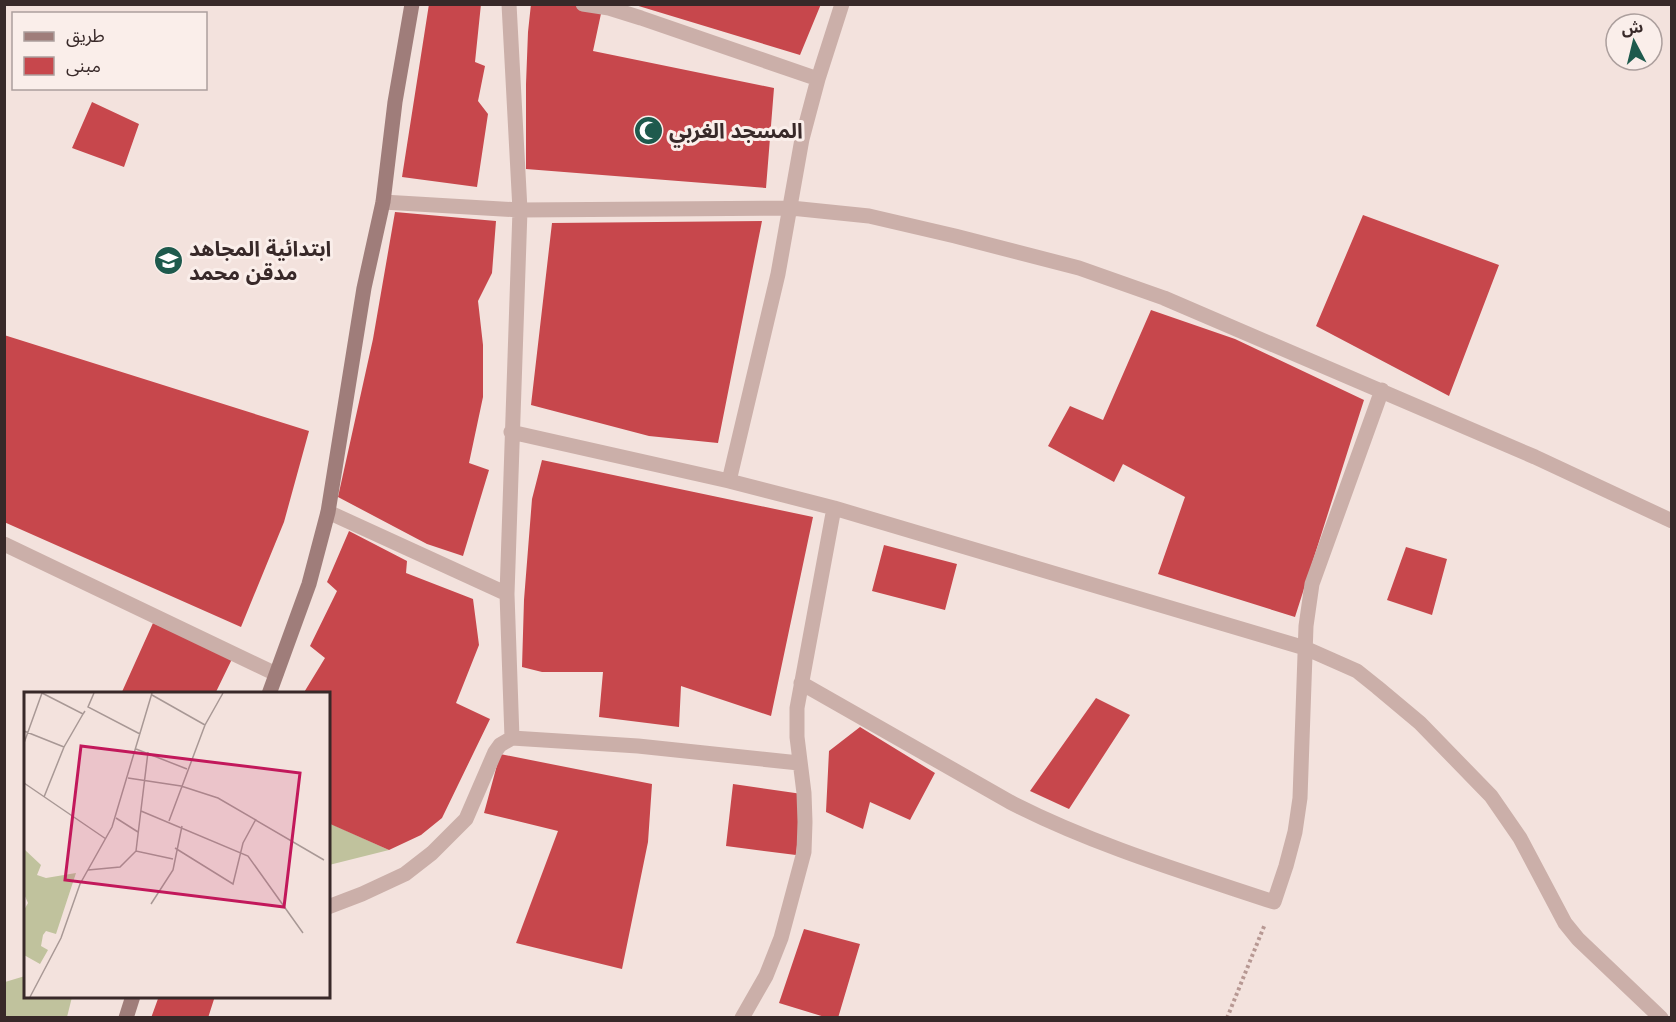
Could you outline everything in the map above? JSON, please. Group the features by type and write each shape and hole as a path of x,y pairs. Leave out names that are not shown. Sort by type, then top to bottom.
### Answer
{"main road":[{"path":"269,692 309,584 328,512 364,288 382,202 394,102 412,4"},
{"path":"126,1017 132,998"}],"street":[{"path":"509,4 520,210 507,594 512,738"},
{"path":"583,4 609,8 641,18 818,79"},
{"path":"729,481 778,274 802,139 842,4"},
{"path":"382,202 520,210 791,208 869,216 955,236 1080,268 1164,298 1535,457 1671,521"},
{"path":"801,683 1045,820 1118,850 1274,902 1295,832 1300,798 1308,605 1318,564 1382,390"},
{"path":"511,432 729,481 834,508 1305,648 1357,671 1420,723 1491,796 1520,838 1565,923 1586,947 1661,1017"},
{"path":"742,1017 766,976 781,938 804,852 804,793 796,737 801,683 834,508"},
{"path":"328,512 507,594"},
{"path":"4,544 276,674"},
{"path":"330,906 405,874 432,853 466,819 495,752 500,745 512,738 638,746 799,763"}],"path":[{"path":"1227,1017 1274,902"}],"green space":[{"path":"330,823 389,850 330,865"},
{"path":"24,976 24,998 72,998 67,1017 5,1017 5,982"}],"building":[{"path":"429,4 481,4 475,62 485,66 478,101 488,114 477,187 402,177"},
{"name":"المسجد الغربي","path":"531,4 574,4 602,9 593,51 774,88 766,188 526,169 526,84"},
{"path":"632,4 821,4 800,55"},
{"path":"92,102 139,124 124,167 72,148"},
{"path":"395,212 496,221 492,273 478,301 483,345 483,397 469,463 489,470 463,556 427,544 338,497 373,339"},
{"path":"1363,215 1499,265 1449,396 1316,326"},
{"path":"762,221 718,443 649,436 531,405 552,223"},
{"path":"1151,310 1235,339 1364,400 1295,617 1158,574 1185,497 1123,464 1114,482 1048,446 1070,406 1103,420"},
{"path":"4,335 309,431 284,522 241,627 4,522"},
{"path":"542,460 813,517 771,716 681,686 679,727 599,717 603,672 542,672 522,667 524,600 532,499"},
{"path":"349,531 407,561 406,573 473,599 479,645 456,703 490,719 442,818 421,835 389,850 330,824 330,692 304,692 325,658 310,646 337,591 327,582"},
{"path":"884,545 957,564 945,610 872,591"},
{"path":"1406,547 1447,559 1432,615 1387,600"},
{"path":"153,623 232,659 216,692 122,692"},
{"path":"1096,698 1130,715 1069,809 1030,791"},
{"path":"860,727 935,773 910,820 870,802 863,829 826,812 829,751"},
{"path":"500,754 652,784 648,842 622,969 516,943 558,831 484,813"},
{"path":"733,784 802,794 796,855 726,846"},
{"path":"804,929 860,944 838,1018 828,1018 779,1003"},
{"path":"158,998 214,998 208,1018 151,1018"}],"place":[{"name":"المسجد الغربي","path":"648,130"},
{"name":"ابتدائية المجاهد مدقن محمد","path":"168,260"}]}
